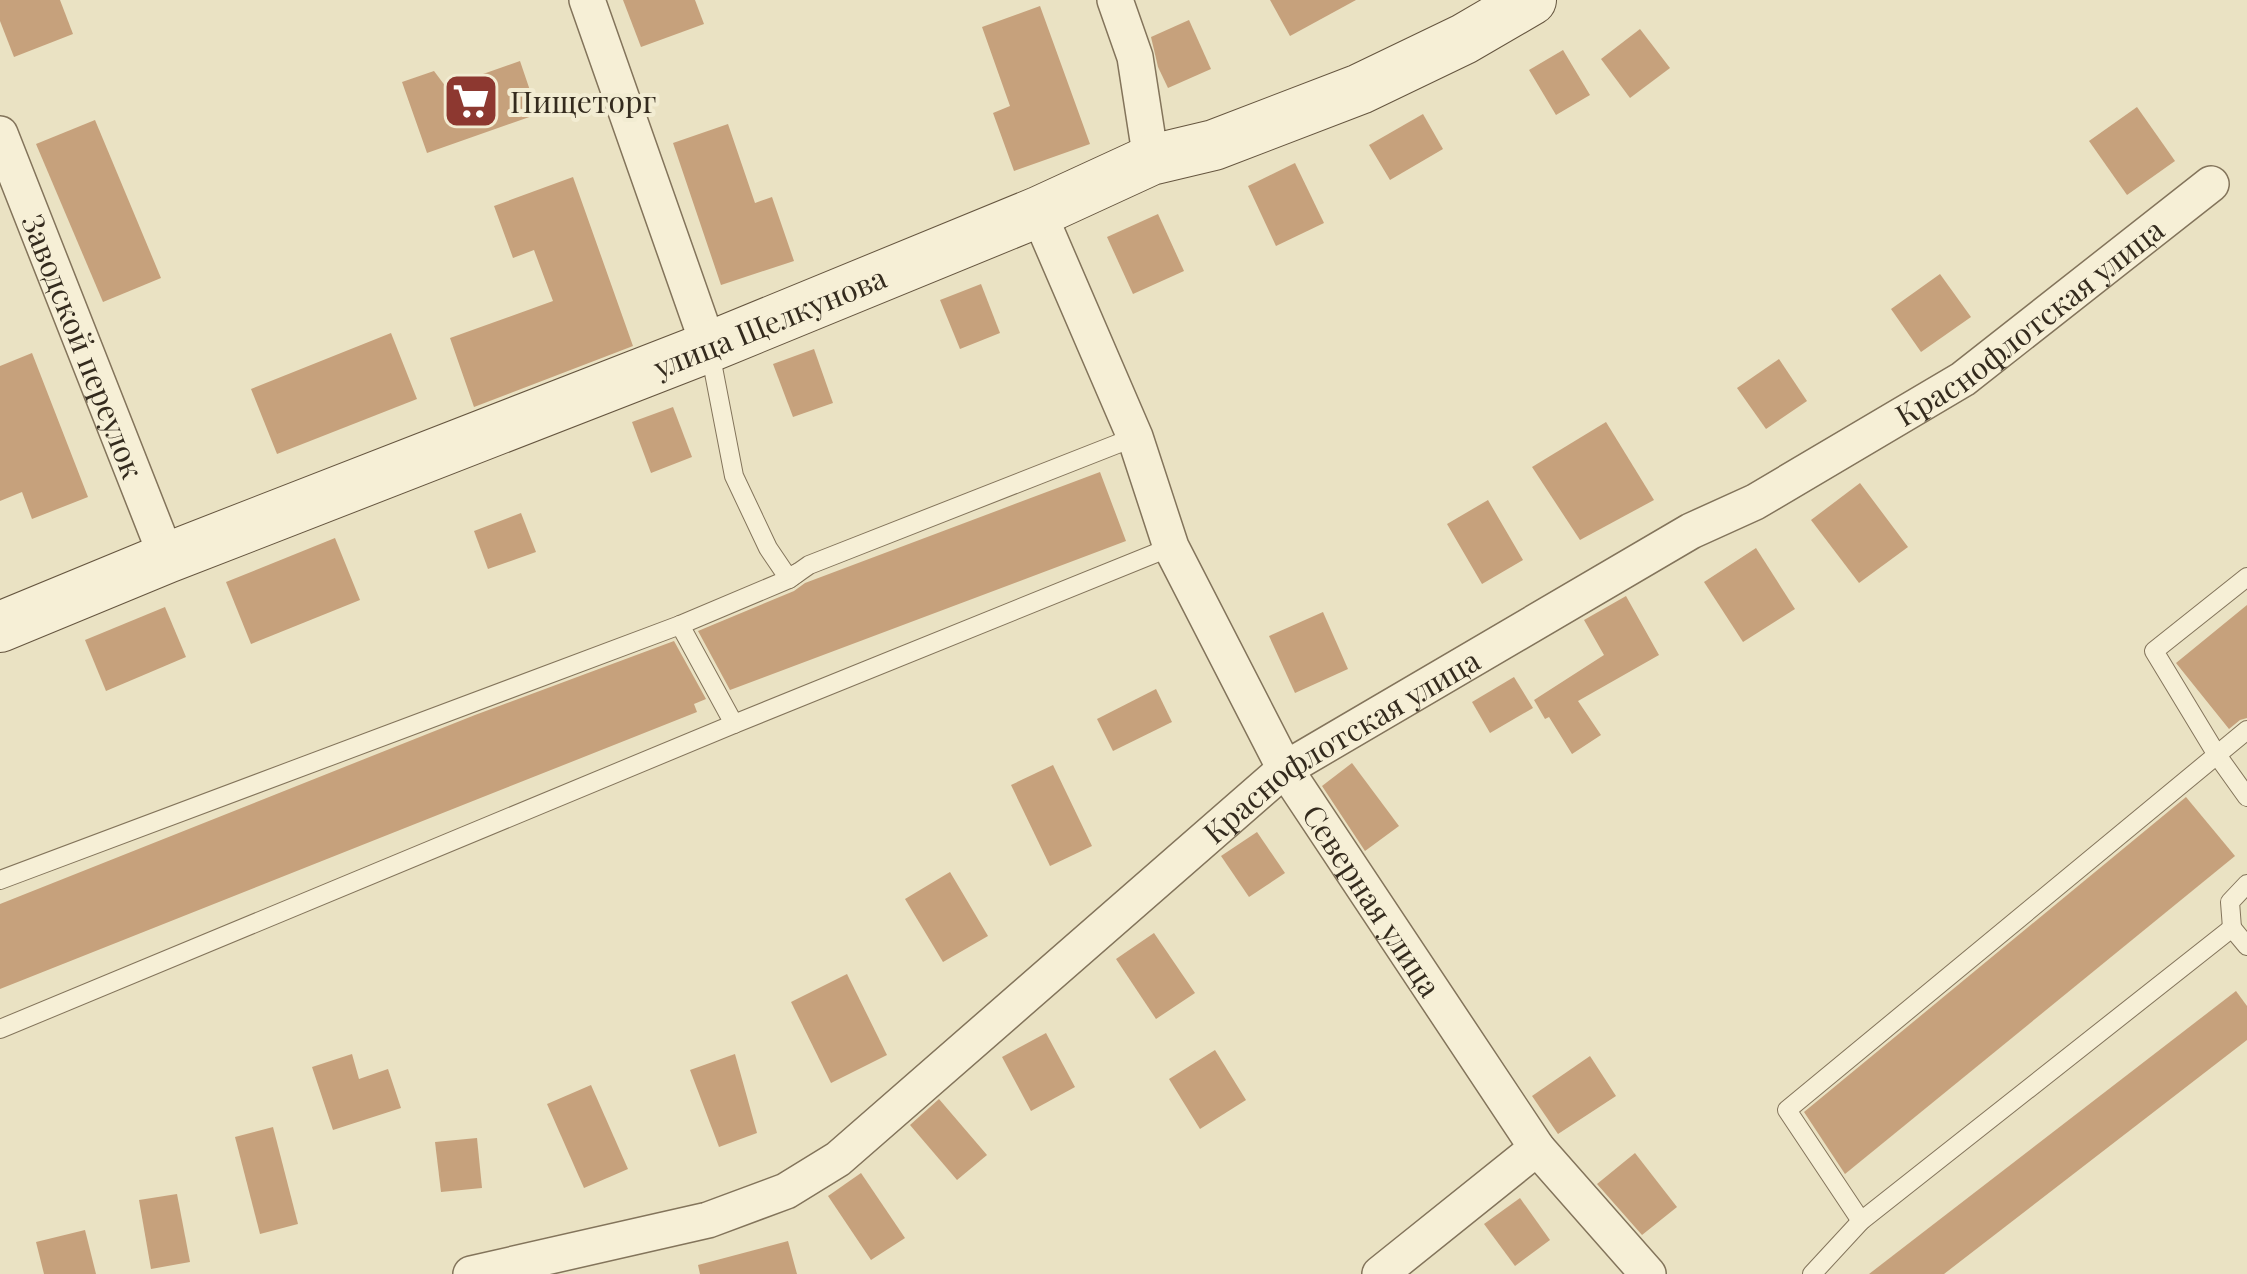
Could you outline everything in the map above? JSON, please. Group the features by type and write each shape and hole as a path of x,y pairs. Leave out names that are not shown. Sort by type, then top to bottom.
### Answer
{"main road":[{"name":"улица Щелкунова","path":"0,628 167,558 709,347 1038,212 1151,160 1214,145 1360,89 1532,0"}],"street":[{"path":"587,0 709,347"},
{"path":"1115,0 1135,57 1151,160"},
{"name":"Заводской переулок","path":"0,134 167,558"},
{"name":"Краснофлотская улица","path":"471,1274 708,1220 786,1190 838,1159 1285,770 1691,531 1755,502 1962,380 2211,184"},
{"name":"Северная улица","path":"1038,212 1135,437 1171,547 1285,770 1537,1148 1648,1274"},
{"path":"1380,1274 1537,1148"}],"lane":[{"path":"709,347 734,476 768,548 789,579"},
{"path":"0,880 680,624 789,579 808,565 1135,437"},
{"path":"0,1030 734,724 1171,547"},
{"path":"2247,577 2154,651 2247,797"},
{"path":"680,624 734,724"},
{"path":"1861,1222 1787,1110 2247,730"},
{"path":"2247,884 2230,902 2232,928 2247,946"},
{"path":"1812,1274 1861,1222 2232,928"}],"building":[{"path":"0,0 60,0 73,34 14,57 0,21"},
{"path":"623,0 695,0 704,24 641,47"},
{"path":"1270,0 1356,0 1290,36"},
{"path":"1040,6 1090,144 1014,171 993,113 1010,106 982,27"},
{"path":"1189,20 1211,69 1168,88 1151,37"},
{"path":"1640,29 1670,68 1630,98 1601,59"},
{"path":"1563,50 1590,95 1556,115 1529,70"},
{"name":"Пищеторг","path":"520,61 538,114 427,153 402,82 434,71 446,87"},
{"path":"2137,107 2175,161 2127,195 2089,141"},
{"path":"1423,114 1443,149 1390,180 1369,145"},
{"path":"95,120 161,278 103,302 36,144"},
{"path":"728,124 755,203 772,197 794,261 721,285 673,143"},
{"path":"1295,163 1324,223 1276,246 1248,186"},
{"path":"573,177 633,346 474,407 450,338 553,301 534,250 513,258 494,206"},
{"path":"1158,214 1184,271 1133,294 1107,237"},
{"path":"1940,274 1971,317 1921,352 1891,309"},
{"path":"981,284 1000,333 960,349 940,300"},
{"path":"391,333 417,399 277,454 251,389"},
{"path":"814,349 833,403 793,417 773,364"},
{"path":"32,353 88,497 32,519 22,492 0,501 0,366"},
{"path":"1779,359 1807,401 1766,429 1737,388"},
{"path":"673,407 692,457 651,473 632,422"},
{"path":"1606,422 1654,500 1580,540 1532,467"},
{"path":"1100,472 1126,541 730,690 698,631 805,583"},
{"path":"1860,483 1908,547 1859,583 1811,520"},
{"path":"1488,500 1523,560 1482,584 1447,524"},
{"path":"521,513 536,552 488,569 474,531"},
{"path":"335,538 360,600 251,644 226,582"},
{"path":"1756,548 1795,609 1743,642 1704,582"},
{"path":"1626,596 1659,655 1578,701 1601,735 1572,754 1534,700 1604,655 1584,620"},
{"path":"2247,605 2247,718 2229,729 2176,663"},
{"path":"165,607 186,657 106,691 85,640"},
{"path":"1323,612 1348,669 1295,693 1269,636"},
{"path":"674,641 706,699 694,704 697,712 0,989 0,904 475,715"},
{"path":"1514,677 1533,708 1490,733 1472,702"},
{"path":"1156,689 1172,722 1113,751 1097,719"},
{"path":"1352,763 1399,826 1365,851 1322,786"},
{"path":"1053,765 1092,846 1050,866 1011,785"},
{"path":"2186,797 2235,856 1845,1174 1804,1112"},
{"path":"1257,832 1285,873 1249,897 1221,856"},
{"path":"950,872 988,936 943,962 905,899"},
{"path":"1154,933 1195,993 1156,1019 1116,959"},
{"path":"847,974 887,1055 831,1083 791,1002"},
{"path":"2236,991 2247,1006 2247,1040 1944,1274 1869,1274"},
{"path":"1046,1033 1075,1087 1031,1111 1002,1057"},
{"path":"1215,1050 1246,1100 1200,1129 1169,1079"},
{"path":"352,1054 359,1079 388,1069 401,1108 333,1130 312,1067"},
{"path":"735,1054 757,1133 719,1147 690,1070"},
{"path":"1590,1056 1616,1096 1558,1134 1532,1096"},
{"path":"591,1085 628,1169 584,1188 547,1104"},
{"path":"939,1099 987,1155 957,1180 910,1125"},
{"path":"273,1127 298,1224 260,1234 235,1137"},
{"path":"477,1138 482,1188 441,1192 435,1142"},
{"path":"1635,1153 1677,1207 1642,1235 1597,1184"},
{"path":"861,1173 905,1238 871,1260 828,1196"},
{"path":"177,1194 190,1262 151,1269 139,1200"},
{"path":"1520,1198 1550,1240 1515,1266 1484,1224"},
{"path":"85,1230 96,1274 44,1274 36,1242"},
{"path":"788,1241 797,1274 700,1274 698,1265"}],"place":[{"name":"Пищеторг","path":"471,101"}]}
